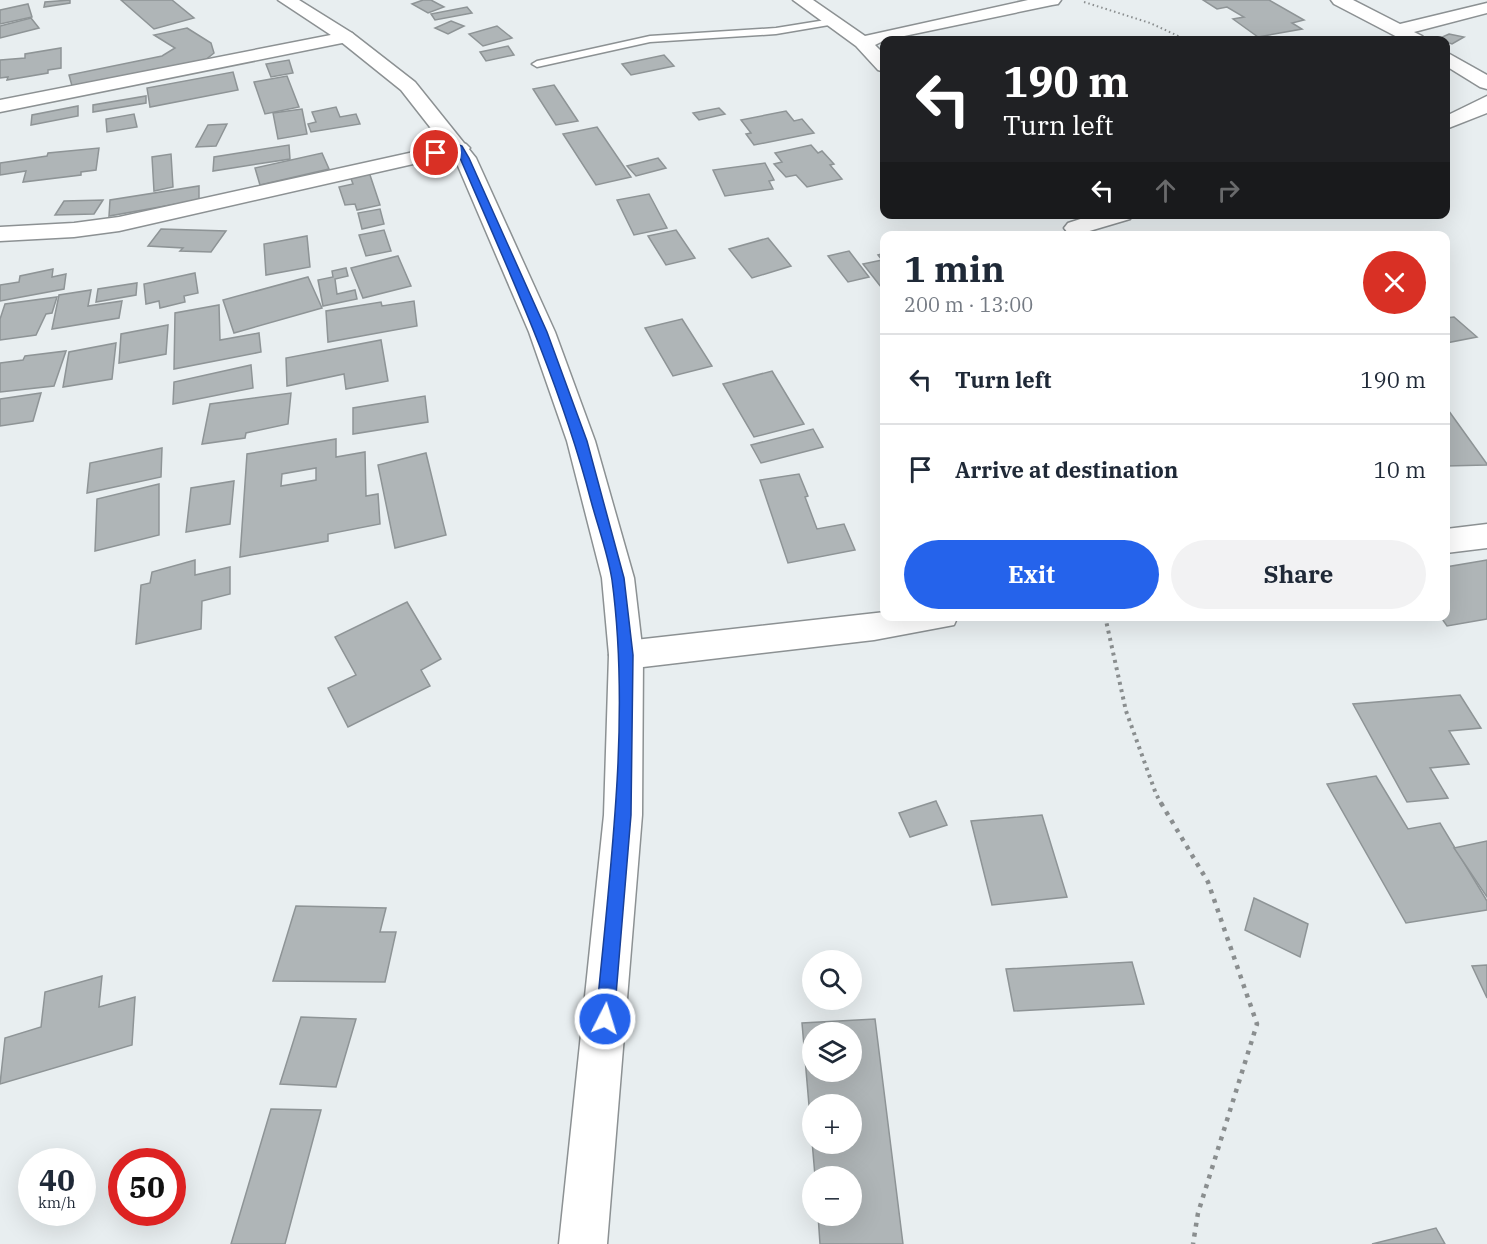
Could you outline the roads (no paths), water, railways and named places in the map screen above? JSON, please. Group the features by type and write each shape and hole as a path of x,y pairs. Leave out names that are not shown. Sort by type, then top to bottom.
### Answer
{"street":[{"path":"287,0 346,37 408,86 459,148 542,332 581,441 618,578 626,655 623,815 583,1244"},
{"path":"802,0 862,42 880,61"},
{"path":"889,36 1052,0"},
{"path":"1340,0 1409,36"},
{"path":"1398,30 1487,8"},
{"path":"0,106 346,37"},
{"path":"862,42 880,38"},
{"path":"1450,60 1487,83"},
{"path":"1450,121 1480,110 1487,102"},
{"path":"0,234 74,230 150,219 459,148"},
{"path":"1074,226 1102,219"},
{"path":"1450,541 1487,536"},
{"path":"626,655 911,621"}],"lane":[{"path":"537,64 650,39 776,31 832,22"}]}
